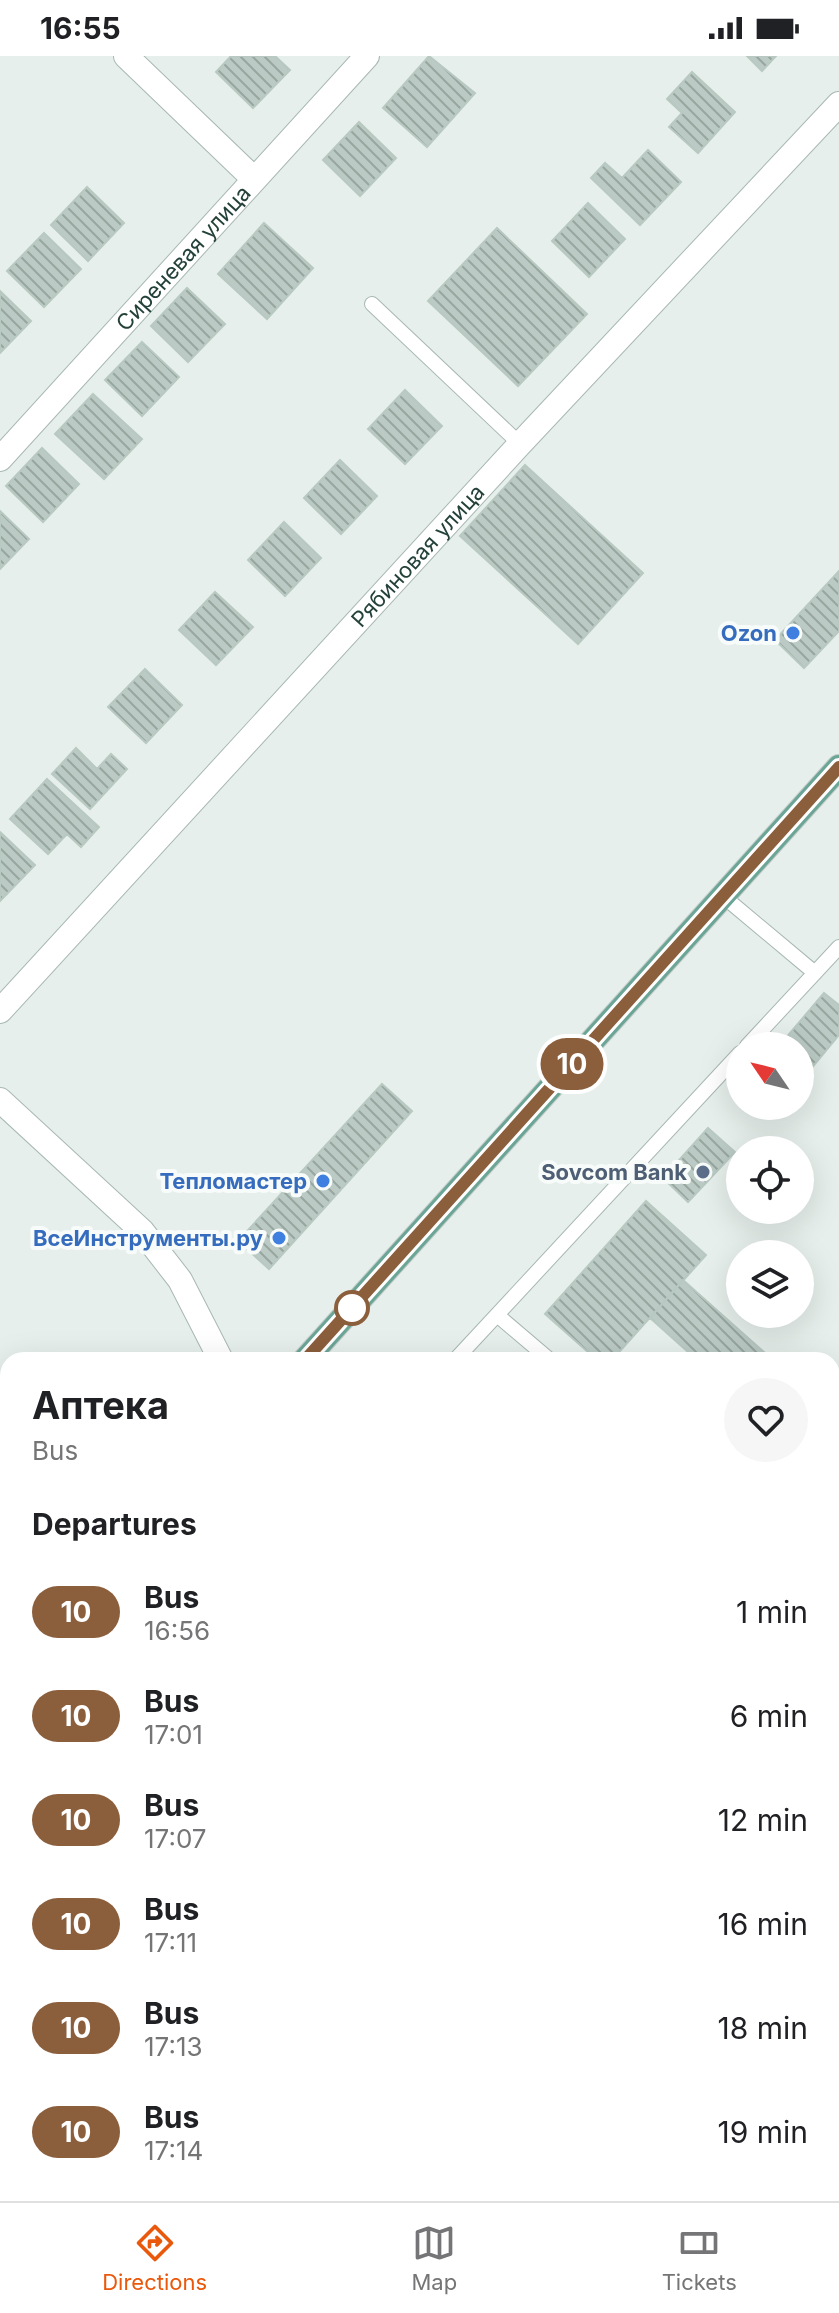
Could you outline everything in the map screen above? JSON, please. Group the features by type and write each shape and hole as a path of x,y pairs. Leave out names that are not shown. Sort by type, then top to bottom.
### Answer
{"main road":[{"path":"312,1352 839,767"}],"street":[{"path":"126,56 253,178"},
{"name":"Сиреневая улица","path":"0,459 367,56"},
{"name":"Рябиновая улица","path":"0,1011 520,444 839,104"},
{"path":"0,1100 142,1231 180,1280 217,1352"}],"lane":[{"path":"372,304 520,444"},
{"path":"723,896 815,973"},
{"path":"760,1032 839,947"},
{"path":"462,1352 726,1068"},
{"path":"497,1315 541,1352"}],"building":[{"path":"231,56 275,56 290,70 253,108 216,72"},
{"path":"429,56 475,93 427,147 383,108"},
{"path":"747,56 776,56 762,71"},
{"path":"692,72 735,112 698,153 669,127 682,113 667,99"},
{"path":"359,122 396,158 360,196 323,160"},
{"path":"648,150 681,182 640,225 591,178 605,163 622,178"},
{"path":"87,187 124,223 88,261 51,225"},
{"path":"588,203 625,239 589,277 552,241"},
{"path":"264,223 313,268 267,319 218,274"},
{"path":"497,228 587,314 518,386 428,301"},
{"path":"44,233 81,269 44,307 7,271"},
{"path":"187,288 225,324 188,362 151,326"},
{"path":"0,291 31,321 0,353"},
{"path":"142,342 179,377 142,416 105,380"},
{"path":"405,390 442,426 405,464 368,429"},
{"path":"93,394 142,439 104,479 55,434"},
{"path":"42,448 79,484 43,522 6,486"},
{"path":"340,460 377,496 341,534 304,498"},
{"path":"525,465 643,573 578,644 460,536"},
{"path":"0,511 29,539 0,569"},
{"path":"284,522 321,558 285,596 248,560"},
{"path":"839,571 839,631 804,668 775,640"},
{"path":"215,592 253,627 216,665 179,630"},
{"path":"145,669 182,705 146,743 108,707"},
{"path":"76,748 97,769 111,754 127,769 90,809 52,774"},
{"path":"47,779 99,827 81,847 67,834 48,854 10,819"},
{"path":"0,832 35,865 0,901"},
{"path":"824,993 839,1005 839,1035 814,1065 814,1032 791,1032"},
{"path":"382,1084 412,1111 269,1269 238,1241"},
{"path":"708,1128 726,1144 726,1162 688,1202 663,1178"},
{"path":"646,1201 706,1255 619,1352 588,1352 545,1314"},
{"path":"683,1280 726,1318 726,1328 737,1328 764,1352 688,1352 650,1318"}],"bus line":[{"name":"10","path":"312,1352 839,767"}],"place":[{"name":"Ozon","path":"793,633"},
{"name":"Sovcom Bank","path":"703,1172"},
{"name":"Тепломастер","path":"323,1181"},
{"name":"ВсеИнструменты.ру","path":"279,1238"}]}
